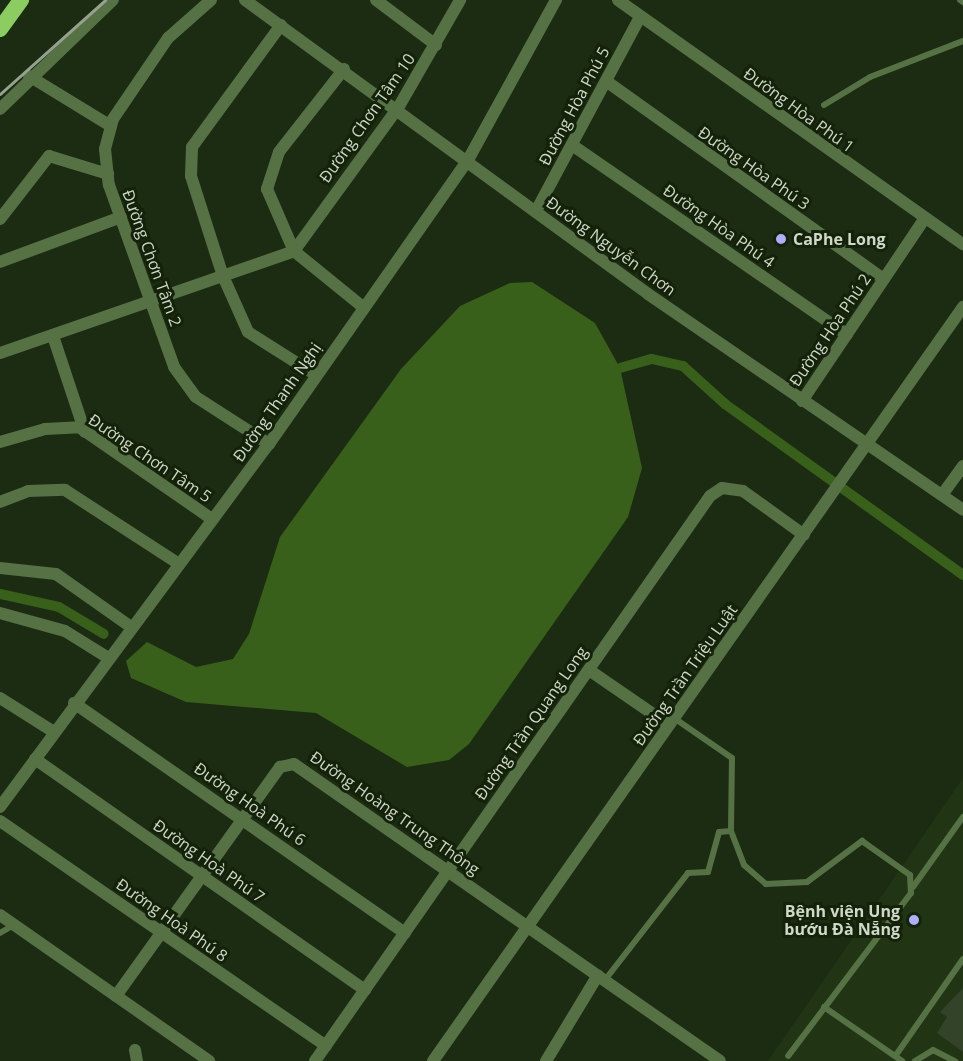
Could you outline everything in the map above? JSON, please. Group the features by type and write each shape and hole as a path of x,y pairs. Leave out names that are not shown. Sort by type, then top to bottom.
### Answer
{"highway":[{"path":"0,29 21,0"}],"street":[{"path":"0,109 29,76 113,0"},
{"name":"Đường Chơn Tâm 2","path":"211,0 168,38 131,87 111,126 105,149 108,174 149,301 174,367 196,397 269,444"},
{"name":"Đường Nguyễn Chơn","path":"245,0 344,69 536,211 802,401 963,510"},
{"path":"376,0 436,45"},
{"name":"Đường Chơn Tâm 10","path":"294,251 398,108 436,45 459,0"},
{"name":"Đường Thanh Nghị","path":"0,807 107,657 269,444 468,160 556,0"},
{"name":"Đường Hòa Phú 1","path":"618,0 963,244"},
{"name":"Đường Hòa Phú 5","path":"536,211 640,17"},
{"path":"281,25 192,147 191,176 223,276 248,332 316,375"},
{"path":"344,69 279,152 267,189 294,251 363,307"},
{"path":"29,76 111,126"},
{"name":"Đường Hòa Phú 3","path":"606,81 884,279"},
{"name":"Đường Hòa Phú 4","path":"572,145 847,335"},
{"path":"0,219 49,156 108,174"},
{"path":"0,262 121,217"},
{"name":"Đường Hòa Phú 2","path":"802,401 925,218"},
{"path":"0,353 294,251"},
{"name":"Đường Trần Triệu Luật","path":"433,1061 527,925 868,447 963,307"},
{"path":"52,336 85,432"},
{"name":"Đường Chơn Tâm 5","path":"0,442 68,425 85,432 212,519"},
{"path":"942,495 963,466"},
{"name":"Đường Trần Quang Long","path":"315,1061 710,496 722,488 743,491 804,535"},
{"path":"0,502 28,491 64,490 178,564"},
{"path":"0,568 56,574 130,627"},
{"path":"0,613 65,631 107,657"},
{"path":"589,670 672,722"},
{"path":"0,698 54,732"},
{"name":"Đường Hoà Phú 6","path":"74,703 243,818 405,933"},
{"name":"Đường Hoà Phú 7","path":"34,759 365,990"},
{"name":"Đường Hoàng Trung Thông","path":"116,996 280,767 294,764 720,1061"},
{"name":"Đường Hoà Phú 8","path":"0,821 326,1046"},
{"path":"0,915 208,1061"},
{"path":"549,1060 601,978"}],"lane":[{"path":"824,105 870,77 963,41"},
{"path":"672,722 732,758 732,831 744,865 766,885 807,882 865,841 904,869 913,887"},
{"path":"788,1056 963,817"},
{"path":"601,978 688,873 708,872 719,832 732,831"},
{"path":"0,933 14,925"},
{"path":"896,1055 963,959"},
{"path":"824,1007 902,1061"},
{"path":"915,1061 933,1050 955,1061"}],"shaded area":[{"path":"532,282 595,323 620,368 642,468 628,517 469,744 449,760 407,767 316,713 186,702 131,678 126,661 147,642 196,667 233,659 249,634 280,537 401,369 460,306 510,283"},
{"name":"Bệnh viện Ung bướu Đà Nẵng","path":"963,778 963,1061 768,1061"}],"building":[{"path":"963,988 963,1052 937,1033 947,1017 940,1012"}],"waterway":[{"path":"620,368 652,359 683,366 725,404 963,575"},
{"path":"0,594 59,607 104,634"}],"railway":[{"path":"0,94 105,0"}],"place":[{"name":"CaPhe Long","path":"781,239"},
{"name":"Bệnh viện Ung bướu Đà Nẵng","path":"914,920"}]}
